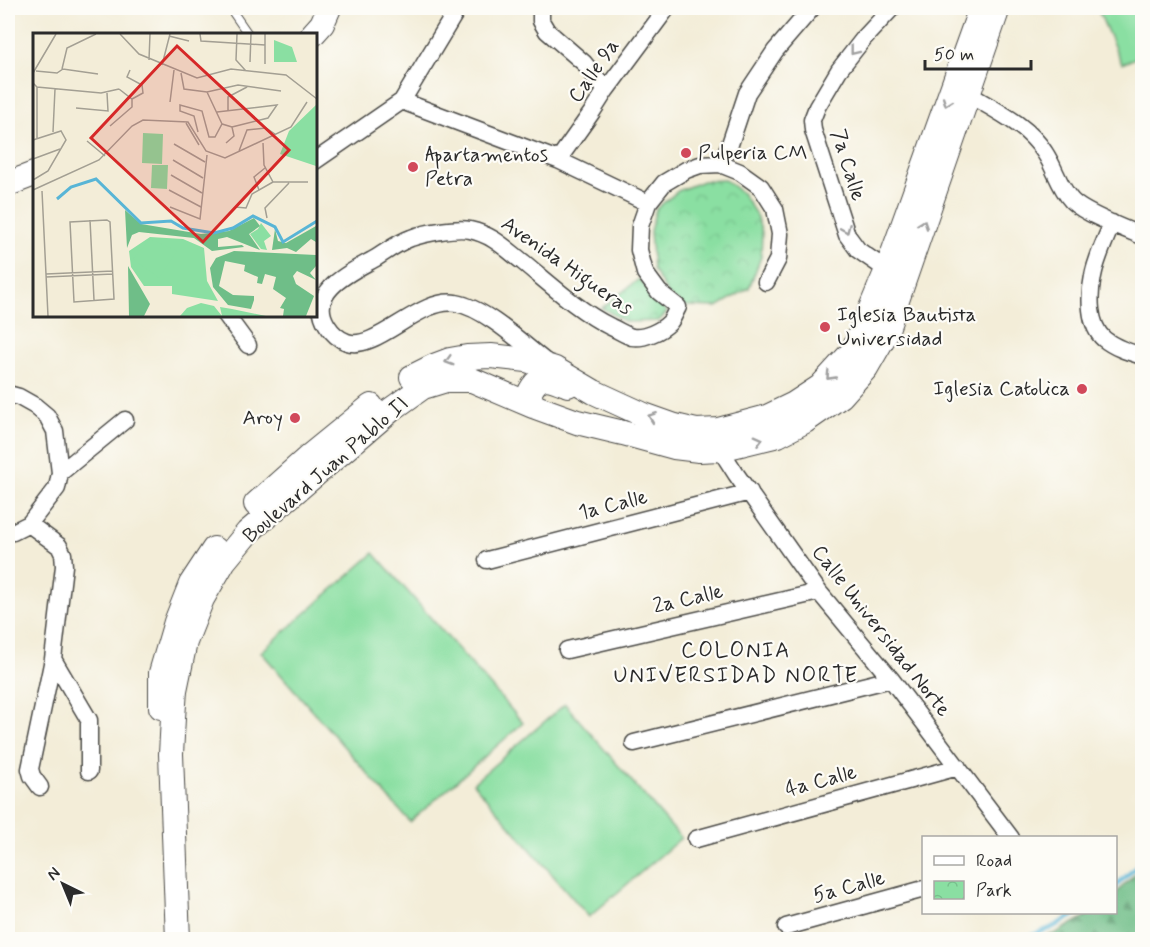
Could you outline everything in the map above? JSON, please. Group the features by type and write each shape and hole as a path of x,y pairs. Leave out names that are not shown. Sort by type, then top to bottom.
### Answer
{"main road":[{"path":"314,33 322,24 329,8"},
{"name":"Boulevard Juan Pablo II","path":"165,939 160,796 161,673 176,622 191,584 234,524 355,419 412,378 450,360 491,356 527,360 555,369 587,388 644,415 696,431 718,430 766,417 794,404 820,387 853,351 887,270 981,8"},
{"name":"Boulevard Juan Pablo II","path":"178,939 171,754 175,690 185,642 202,599 224,561 248,532 392,409 423,387 446,380 472,380 577,422 674,447 699,450 747,443 778,435 805,421 841,396 866,368 885,335 998,8"},
{"path":"533,406 529,394 539,380 549,377 569,385 587,388 598,401 596,409 590,417 577,422"}],"street":[{"path":"316,160 402,101 458,8"},
{"path":"541,8 541,21 547,31 584,63 606,90"},
{"name":"Calle 9a","path":"558,160 667,8"},
{"path":"766,282 778,259 780,234 775,209 760,187 740,172 720,164 730,144 747,93 774,51 812,8"},
{"name":"7a Calle","path":"887,270 858,250 847,235 813,130 812,120 839,70 892,8"},
{"path":"968,94 1024,129 1037,142 1060,184 1073,202 1089,213 1143,237"},
{"path":"402,101 558,160 648,203"},
{"name":"Avenida Higueras","path":"555,369 496,323 477,311 455,302 439,303 373,338 351,343 340,339 331,330 324,320 321,308 327,292 336,281 411,238 441,231 468,229 492,237 598,320 631,337 644,337 670,322 678,307 659,292 645,273 639,250 640,226 648,203 664,183 686,170 700,165 720,164"},
{"path":"1112,223 1093,274 1090,295 1095,326 1103,338 1118,348 1143,356"},
{"path":"227,316 248,345"},
{"path":"478,357 496,342 498,329 496,323"},
{"path":"8,394 20,397 46,416 55,431 60,473 57,488 29,524 8,532"},
{"path":"60,473 125,420"},
{"name":"Calle Universidad Norte","path":"720,448 819,592 891,679 1010,836"},
{"name":"1a Calle","path":"487,560 750,492"},
{"path":"29,524 59,546 63,554 64,567 53,659 30,770 40,787"},
{"name":"2a Calle","path":"567,650 819,592"},
{"path":"53,659 89,720 89,771"},
{"path":"634,743 891,679"},
{"name":"4a Calle","path":"696,839 958,767"},
{"name":"5a Calle","path":"786,927 922,890"}],"lane":[{"path":"230,8 247,33"}],"green space":[{"path":"1097,8 1142,8 1142,55 1122,64"},
{"path":"725,180 742,193 755,213 762,232 761,257 749,288 717,307 684,306 668,294 653,270 650,231 656,209 678,191 703,181"},
{"path":"639,279 667,312 659,321 626,322 602,308"},
{"path":"374,553 523,723 410,822 261,652"},
{"path":"565,704 681,838 589,917 473,783"},
{"path":"1142,867 1142,939 1037,939 1056,933 1090,914 1117,914 1117,892"}],"waterway":[{"path":"1117,885 1142,861"},
{"path":"1019,940 1051,928 1076,914"}],"place":[{"name":"Pulperia CM","path":"686,153"},
{"name":"Apartamentos Petra","path":"413,167"},
{"name":"Iglesia Bautista Universidad","path":"825,327"},
{"name":"Iglesia Catolica","path":"1082,389"},
{"name":"Aroy","path":"295,418"}],"district":[{"name":"COLONIA UNIVERSIDAD NORTE","path":"736,664"}]}
